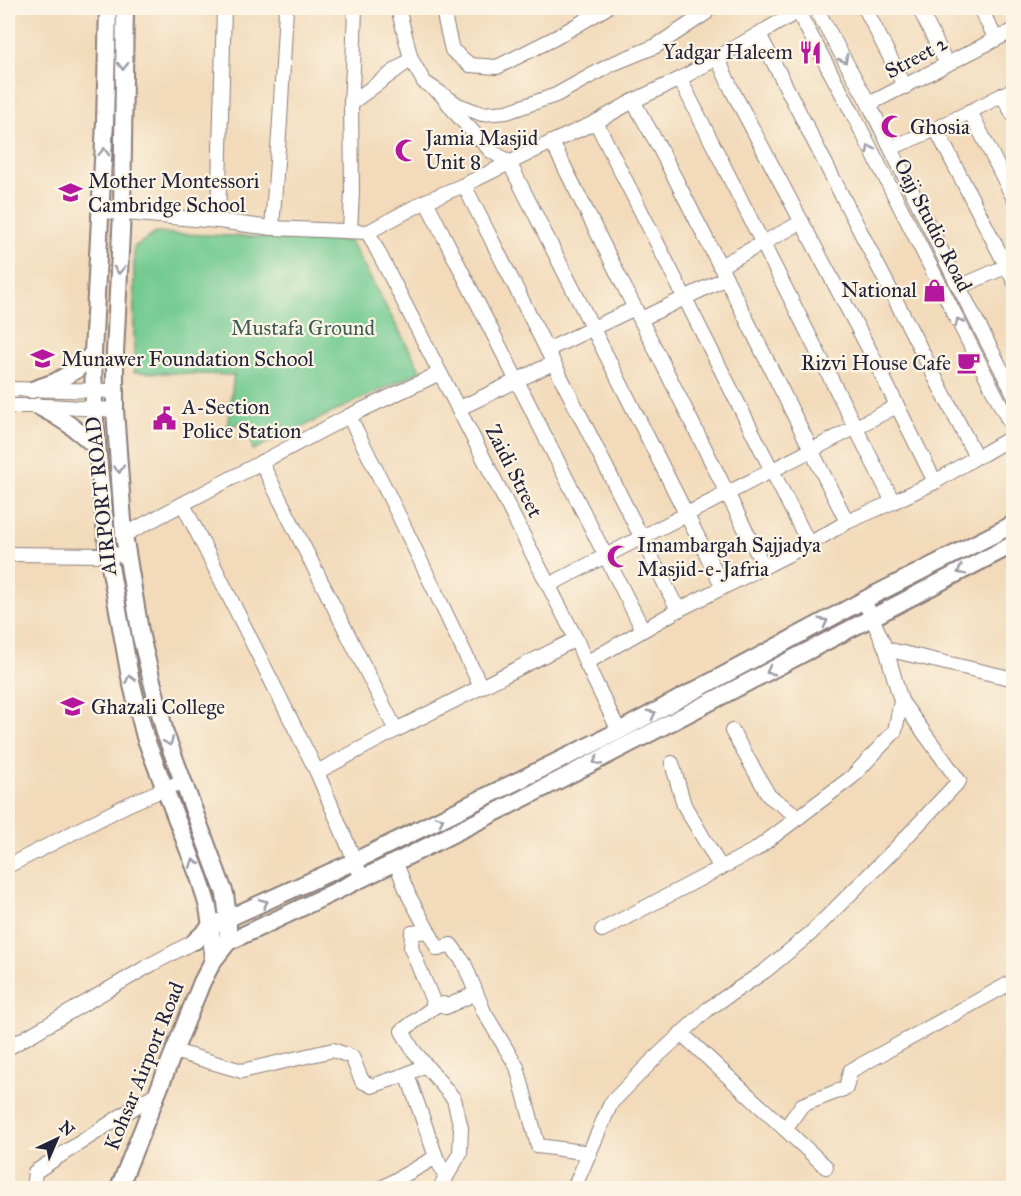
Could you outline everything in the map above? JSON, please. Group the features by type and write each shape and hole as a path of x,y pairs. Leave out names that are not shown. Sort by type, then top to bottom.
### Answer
{"main road":[{"name":"AIRPORT ROAD","path":"108,8 102,211 93,353 94,408 108,555 130,677 146,737 200,880 218,949"},
{"name":"AIRPORT ROAD","path":"125,8 122,212 115,353 115,410 124,535 141,637 165,733 225,894 228,919 218,949"},
{"path":"32,390 55,382 76,370 93,353"},
{"path":"38,406 70,424 97,448"},
{"path":"1014,524 864,600 619,731 355,861 211,926 195,941 218,949 627,746 1014,544"},
{"name":"Kohsar Airport Road","path":"120,1188 174,1051 218,949"}],"street":[{"path":"218,221 224,8"},
{"path":"272,228 286,8"},
{"path":"350,231 351,103 355,8"},
{"path":"398,8 411,59 424,82 458,105 482,114 507,112 556,95 612,64 656,46 706,13 703,8"},
{"path":"445,8 452,50 470,65 497,67 555,38 606,8"},
{"name":"Oajj Studio Road","path":"816,8 869,104 1014,394"},
{"path":"865,8 904,87"},
{"path":"919,8 947,64"},
{"path":"980,8 996,39"},
{"path":"102,211 272,228 368,232 426,201 596,122 633,100 680,79 799,9"},
{"name":"Oajj Studio Road","path":"799,9 1014,431"},
{"name":"Street 2","path":"869,104 1014,30"},
{"path":"759,34 976,457"},
{"path":"717,57 732,90 871,353 934,482"},
{"path":"351,103 411,59"},
{"path":"680,79 894,502"},
{"path":"891,148 936,129 1008,92 1014,116"},
{"path":"441,94 491,151 509,162 723,587"},
{"path":"633,100 723,272 847,522"},
{"path":"970,111 1014,199"},
{"path":"596,122 809,544"},
{"path":"936,129 1010,265 1014,281"},
{"path":"552,141 764,567"},
{"path":"464,185 678,610"},
{"path":"426,201 643,630"},
{"path":"459,409 517,381 593,328 685,298 763,243 802,222"},
{"name":"Zaidi Street","path":"368,232 549,585 619,731"},
{"path":"959,287 1010,265"},
{"path":"124,535 349,416 440,373"},
{"path":"8,389 115,391"},
{"path":"8,406 115,410"},
{"path":"549,585 897,406"},
{"path":"349,416 481,687"},
{"path":"586,663 678,610 809,544 847,522 934,482 1014,436"},
{"path":"261,462 396,730"},
{"path":"183,504 317,772 362,878"},
{"path":"8,554 127,554"},
{"path":"574,1188 611,1103 708,1009 765,971 811,933 959,781 902,702 886,649 864,600"},
{"path":"317,772 576,639"},
{"path":"886,649 1014,679"},
{"path":"602,930 755,850 852,777 895,731 902,702"},
{"path":"732,731 769,796 799,817"},
{"path":"672,764 684,805 721,868"},
{"path":"8,866 129,804 183,781"},
{"path":"395,861 409,897 438,949 450,945 464,963 484,1012 517,1067 538,1146 590,1153"},
{"path":"428,931 412,933 411,948 435,1006"},
{"path":"8,1048 195,941"},
{"path":"785,1129 802,1105 846,1088 850,1071 1014,981"},
{"path":"443,1183 460,1153 461,1128 454,1099 413,1050 402,1031 435,1006 443,1004 446,1007 476,993"},
{"path":"681,1034 826,1167"},
{"path":"174,1051 242,1071 333,1050 352,1056 362,1081 372,1086 426,1065"},
{"path":"407,1074 443,1183"},
{"path":"33,1188 35,1172 158,1092"},
{"path":"382,1188 436,1157"}],"green space":[{"name":"Mustafa Ground","path":"156,233 350,241 421,371 253,450 247,420 227,428 234,375 134,372 134,247"}],"place":[{"name":"Yadgar Haleem","path":"811,52"},
{"name":"Ghosia","path":"892,127"},
{"name":"Jamia Masjid Unit 8","path":"407,150"},
{"name":"Mother Montessori Cambridge School","path":"70,193"},
{"name":"National","path":"935,290"},
{"name":"Munawer Foundation School","path":"43,359"},
{"name":"Rizvi House Cafe","path":"969,363"},
{"name":"A-Section Police Station","path":"164,419"},
{"name":"Imambargah Sajjadya Masjid-e-Jafria","path":"619,557"},
{"name":"Ghazali College","path":"73,707"}]}
